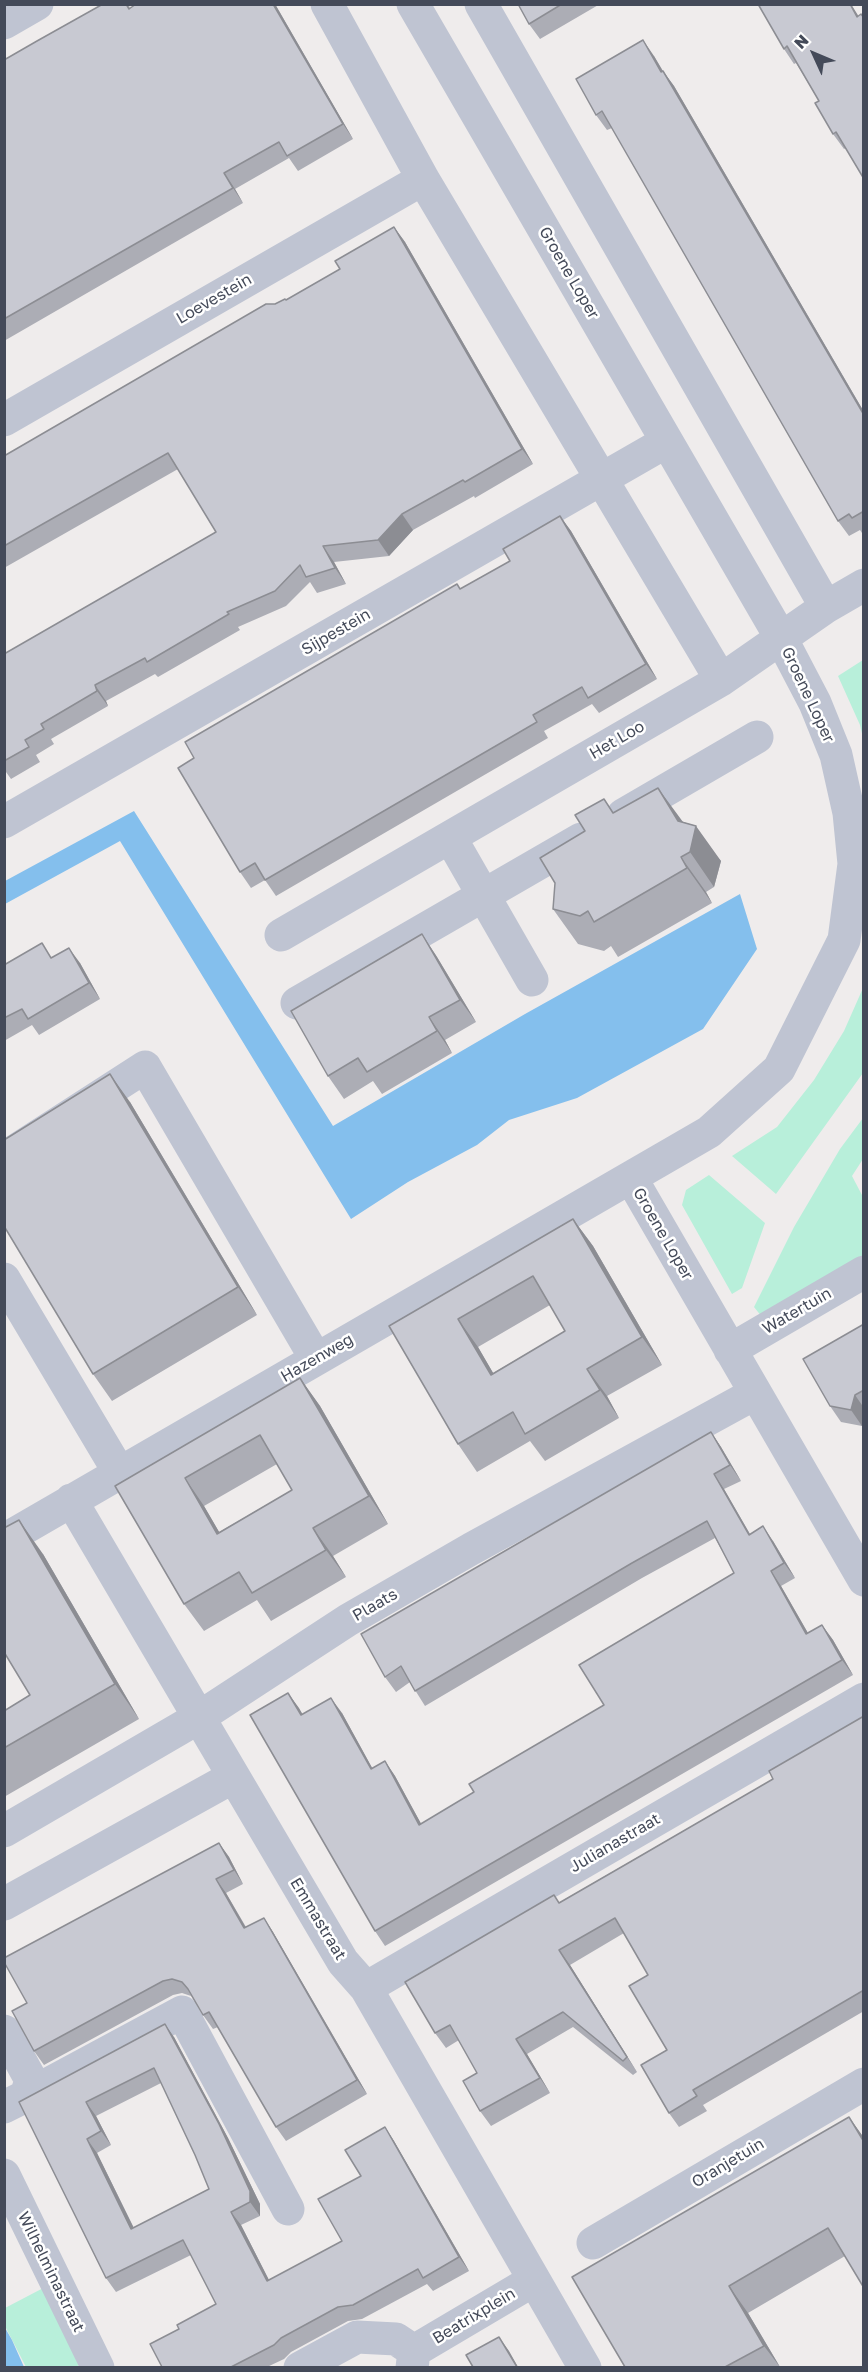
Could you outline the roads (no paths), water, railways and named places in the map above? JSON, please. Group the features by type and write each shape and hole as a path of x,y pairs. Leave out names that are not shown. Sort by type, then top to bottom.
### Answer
{"street":[{"path":"4,23 37,4"},
{"path":"327,4 423,179 721,680"},
{"name":"Groene Loper","path":"413,4 781,638 815,703 836,755 849,813 854,864 844,939 779,1069 709,1132 631,1178 754,1394 864,1580"},
{"path":"481,4 826,607"},
{"name":"Loevestein","path":"4,420 423,179"},
{"name":"Sijpestein","path":"4,822 666,442"},
{"name":"Het Loo","path":"281,935 721,680 826,607 864,585"},
{"path":"297,1003 757,737"},
{"path":"450,837 532,980"},
{"path":"4,1158 145,1067 316,1359"},
{"name":"Hazenweg","path":"4,1540 631,1178"},
{"name":"Watertuin","path":"730,1350 864,1272"},
{"path":"4,1279 119,1472"},
{"name":"Plaats","path":"4,1831 198,1718 348,1620 471,1549 754,1394"},
{"name":"Emmastraat","path":"71,1500 343,1962 366,1988 585,2367"},
{"name":"Julianastraat","path":"366,1988 864,1699"},
{"path":"4,1904 233,1777"},
{"path":"15,2101 182,2012 288,2209"},
{"path":"4,2031 32,2080 15,2101"},
{"name":"Oranjetuin","path":"593,2243 864,2084"},
{"name":"Wilhelminastraat","path":"4,2175 98,2367"},
{"name":"Beatrixplein","path":"300,2367 357,2337 396,2340 413,2359 534,2280"}],"water":[{"path":"134,811 333,1126 525,1014 740,894 757,949 703,1029 577,1098 509,1120 477,1145 408,1182 351,1219 120,841 5,904 5,881"},
{"path":"4,2326 12,2340 24,2367 5,2367"}]}
